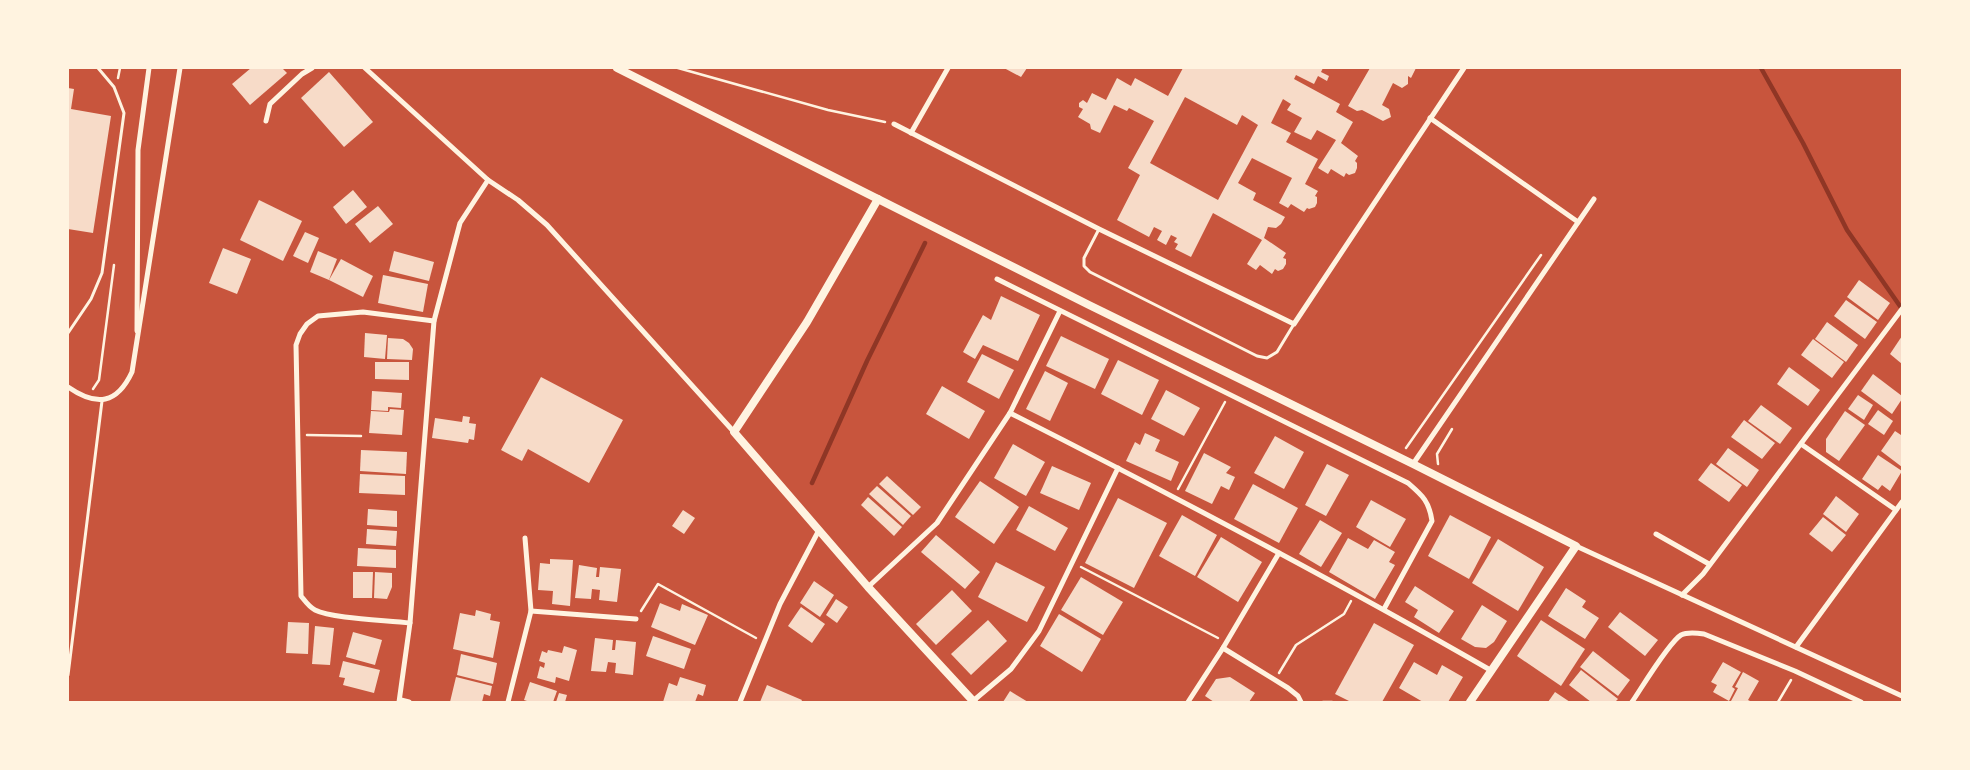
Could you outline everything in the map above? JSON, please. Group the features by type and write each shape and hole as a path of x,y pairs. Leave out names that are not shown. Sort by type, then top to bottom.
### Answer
{"street":[{"path":"137,349 138,150 149,68"},
{"path":"68,387 77,394 102,401 116,396 126,386 132,372 180,68"},
{"path":"266,121 270,104 302,74 312,68"},
{"path":"365,68 488,180 518,200 547,225 734,432 868,587 974,702 1011,669 1039,631 1118,468"},
{"path":"617,68 1089,305 1414,464 1576,546 1902,696"},
{"path":"911,132 948,68"},
{"path":"894,124 1099,229 1294,324 1464,68"},
{"path":"1430,118 1578,222"},
{"path":"409,702 400,701 410,623 434,321 460,222 488,180"},
{"path":"734,432 807,322 878,199"},
{"path":"1414,464 1594,199"},
{"path":"997,279 1408,484 1423,496 1430,506 1432,522 1384,609"},
{"path":"1682,595 1703,574 1902,309"},
{"path":"868,587 937,523 1010,414 1060,310"},
{"path":"410,623 328,614 315,610 301,596 296,346 306,324 318,316 363,312 434,321"},
{"path":"1010,414 1174,497 1384,609 1492,671"},
{"path":"1801,444 1896,510"},
{"path":"1796,647 1902,502"},
{"path":"740,702 780,604 819,530"},
{"path":"1656,534 1709,564"},
{"path":"508,702 531,611 525,538"},
{"path":"1470,702 1576,546"},
{"path":"1188,702 1279,553"},
{"path":"531,611 636,619"},
{"path":"1632,702 1672,644 1681,635 1691,633 1704,634 1795,671 1861,702"},
{"path":"1222,648 1275,680 1298,696 1301,702"}],"lane":[{"path":"68,333 91,299 102,273 124,113 114,87 98,68"},
{"path":"1099,229 1084,258 1084,266 1090,272 1257,356 1267,358 1277,352 1294,324"},
{"path":"68,675 102,401"}],"path":[{"path":"678,68 828,110 894,124"},
{"path":"1429,415 1542,255"},
{"path":"1174,497 1229,394"},
{"path":"298,435 361,436"},
{"path":"1072,563 1226,642"},
{"path":"636,619 658,584 764,643"},
{"path":"1275,680 1296,645 1344,614 1355,594"},
{"path":"1324,702 1332,702"}],"building":[{"path":"251,68 282,68 287,73 250,105 232,84"},
{"path":"1004,68 1027,68 1021,77"},
{"path":"1183,68 1323,68 1321,72 1329,76 1327,81 1318,76 1314,84 1296,75 1294,79 1340,104 1336,112 1353,122 1341,143 1358,156 1355,161 1357,168 1355,173 1349,175 1346,173 1344,177 1331,169 1328,174 1318,168 1336,140 1317,130 1311,140 1294,132 1302,118 1287,110 1291,104 1283,99 1271,123 1291,133 1286,142 1318,159 1305,184 1318,191 1315,196 1317,197 1317,203 1315,207 1307,208 1304,212 1291,204 1288,208 1279,203 1292,178 1252,158 1238,183 1256,193 1253,200 1285,217 1276,228 1268,227 1264,238 1286,253 1283,258 1286,259 1286,264 1283,269 1278,271 1275,269 1272,274 1260,265 1256,270 1247,264 1262,240 1213,213 1191,257 1175,249 1178,244 1174,242 1177,238 1171,235 1166,245 1157,240 1162,231 1154,227 1149,237 1117,220 1140,175 1128,168 1154,121 1129,108 1127,111 1114,105 1100,133 1091,129 1090,124 1078,117 1083,109 1079,107 1079,103 1083,100 1087,103 1092,93 1106,100 1117,78 1131,86 1135,78 1168,96","holes":["1185,97 1237,125 1242,115 1258,125 1218,200 1150,163"]},
{"path":"1370,68 1416,68 1411,78 1408,76 1408,84 1402,88 1393,83 1382,105 1389,109 1391,117 1383,121 1362,110 1357,111 1348,106"},
{"path":"329,72 373,122 344,147 301,98"},
{"path":"68,88 74,89 71,109 111,116 93,233 68,229"},
{"path":"353,190 367,207 346,224 333,207"},
{"path":"259,200 302,221 283,261 240,240"},
{"path":"378,206 393,224 370,243 355,224"},
{"path":"305,232 319,238 308,263 293,256"},
{"path":"223,248 251,259 237,294 209,283"},
{"path":"318,251 337,259 329,280 310,272"},
{"path":"394,251 434,262 429,281 389,271"},
{"path":"341,259 373,276 363,297 329,280"},
{"path":"383,275 428,284 423,312 378,303"},
{"path":"1859,280 1890,303 1878,320 1847,297"},
{"path":"1001,296 1040,315 1018,361 983,345 975,359 963,352 983,315 991,320"},
{"path":"1846,300 1877,322 1865,339 1834,316"},
{"path":"1827,322 1858,345 1846,362 1815,339"},
{"path":"365,333 387,335 385,359 364,357"},
{"path":"1061,336 1109,359 1095,389 1046,366"},
{"path":"1902,336 1902,364 1890,354"},
{"path":"388,338 403,339 409,343 413,349 412,360 387,359"},
{"path":"1813,339 1844,362 1832,378 1801,355"},
{"path":"982,354 1014,370 999,399 967,382"},
{"path":"1118,360 1159,380 1142,415 1101,394"},
{"path":"375,362 409,362 409,380 375,379"},
{"path":"1789,367 1820,390 1808,406 1777,384"},
{"path":"1045,371 1068,383 1050,421 1026,409"},
{"path":"1873,374 1902,396 1892,414 1861,391"},
{"path":"541,377 623,420 589,483 528,449 522,461 501,450"},
{"path":"942,386 985,411 969,439 926,414"},
{"path":"1166,390 1200,408 1184,436 1151,419"},
{"path":"372,391 402,393 401,408 388,407 388,411 371,410"},
{"path":"1858,395 1873,405 1864,420 1848,409"},
{"path":"1761,405 1792,428 1780,444 1748,421"},
{"path":"390,409 404,410 402,435 369,433 371,411 389,412"},
{"path":"1878,410 1893,421 1884,435 1868,424"},
{"path":"1845,411 1865,425 1839,461 1826,452 1826,439"},
{"path":"463,416 470,417 469,423 476,424 474,440 469,439 468,443 432,438 435,418 462,422"},
{"path":"1744,420 1775,443 1762,459 1731,437"},
{"path":"1895,431 1901,435 1902,433 1902,467 1881,451"},
{"path":"1145,433 1160,440 1155,451 1179,462 1171,481 1126,461 1135,442 1140,445"},
{"path":"1275,436 1304,452 1284,489 1254,473"},
{"path":"1013,444 1045,462 1026,496 994,478"},
{"path":"1728,448 1759,470 1747,487 1716,464"},
{"path":"361,450 407,452 406,474 360,471"},
{"path":"1204,453 1231,467 1226,473 1235,477 1229,490 1221,486 1212,504 1185,491"},
{"path":"1878,455 1902,471 1890,491 1882,485 1878,490 1862,479"},
{"path":"1711,463 1742,485 1729,502 1698,480"},
{"path":"1327,464 1349,475 1326,516 1305,505"},
{"path":"1052,466 1091,483 1079,510 1040,493"},
{"path":"360,474 405,476 405,495 359,493"},
{"path":"887,476 921,507 913,515 879,484"},
{"path":"980,481 1019,507 994,544 955,517"},
{"path":"1253,484 1298,508 1279,543 1234,519"},
{"path":"877,486 911,516 903,525 869,494"},
{"path":"1836,496 1859,514 1846,532 1823,514"},
{"path":"868,497 902,527 894,536 861,505"},
{"path":"1118,498 1167,523 1134,588 1085,563"},
{"path":"1371,500 1406,519 1390,547 1356,527"},
{"path":"1029,506 1068,528 1055,551 1016,530"},
{"path":"368,509 397,511 397,527 367,525"},
{"path":"683,510 695,518 684,534 672,526"},
{"path":"1182,515 1217,535 1195,576 1159,556"},
{"path":"1450,515 1491,537 1469,579 1428,556"},
{"path":"1823,517 1846,535 1832,552 1809,534"},
{"path":"1320,520 1342,533 1321,567 1299,554"},
{"path":"367,529 397,531 396,546 366,544"},
{"path":"936,535 980,572 965,589 921,552"},
{"path":"1221,537 1262,562 1238,602 1197,577"},
{"path":"1348,538 1368,549 1374,540 1395,552 1389,562 1395,565 1375,599 1329,572"},
{"path":"1498,539 1544,567 1518,611 1472,583"},
{"path":"358,548 396,550 396,568 357,566"},
{"path":"550,559 573,560 570,606 552,604 553,591 538,590 540,563 550,564"},
{"path":"996,562 1045,587 1027,622 978,597"},
{"path":"579,565 597,568 596,577 599,577 600,567 621,569 617,602 599,600 600,590 592,589 591,599 575,598"},
{"path":"353,572 373,572 372,598 353,598"},
{"path":"375,572 392,573 392,587 387,599 374,598"},
{"path":"1081,577 1123,602 1103,635 1061,610"},
{"path":"814,581 834,595 820,617 800,603"},
{"path":"1415,586 1454,611 1439,633 1414,617 1418,610 1405,602"},
{"path":"1566,588 1586,601 1582,607 1599,618 1585,639 1548,616"},
{"path":"952,590 972,611 936,645 916,624"},
{"path":"836,599 848,607 837,623 826,615"},
{"path":"660,603 680,611 682,604 708,615 695,645 651,627"},
{"path":"1482,605 1507,621 1494,642 1486,648 1475,647 1461,639"},
{"path":"801,607 825,624 812,643 788,626"},
{"path":"476,610 491,614 490,620 500,622 493,658 453,649 460,613 475,616"},
{"path":"1620,612 1658,640 1645,656 1608,627"},
{"path":"1059,614 1101,639 1082,672 1040,646"},
{"path":"988,620 1007,641 971,675 951,654"},
{"path":"1541,620 1585,649 1561,686 1517,656"},
{"path":"288,622 309,623 308,654 286,653"},
{"path":"1374,623 1414,645 1382,702 1351,702 1335,694"},
{"path":"315,626 334,628 330,665 312,664"},
{"path":"353,632 382,640 375,665 346,657"},
{"path":"653,636 691,649 684,669 646,656"},
{"path":"595,638 613,640 612,650 615,650 616,640 636,642 633,675 615,673 616,663 608,662 606,672 591,671"},
{"path":"564,646 577,650 569,681 556,677 555,683 537,678 540,666 544,668 545,663 539,661 542,651 547,653 548,650 562,653"},
{"path":"1593,651 1630,680 1618,696 1580,667"},
{"path":"461,654 497,663 493,684 457,675"},
{"path":"343,661 380,670 374,693 343,685 345,678 339,677"},
{"path":"1414,662 1437,675 1442,665 1463,677 1448,702 1423,702 1399,688"},
{"path":"1723,662 1741,672 1732,687 1735,689 1729,701 1713,692 1717,685 1711,682"},
{"path":"1581,670 1618,699 1615,702 1591,702 1569,685"},
{"path":"1743,672 1759,681 1748,700 1752,702 1733,702 1731,701 1738,688 1735,687"},
{"path":"456,677 492,686 490,696 484,694 482,702 450,702"},
{"path":"680,677 706,685 703,696 698,694 695,702 663,702 669,683 677,686"},
{"path":"1230,677 1255,693 1249,702 1214,702 1205,696 1216,679"},
{"path":"530,682 557,691 553,702 530,702 524,700"},
{"path":"767,685 802,700 801,702 760,702"},
{"path":"1010,691 1028,702 1003,702"},
{"path":"1555,692 1570,702 1548,702"},
{"path":"559,693 567,695 565,702 556,702"}],"waterway":[{"path":"1761,68 1803,143 1847,230 1902,309"},
{"path":"812,483 867,361 925,243"}]}
